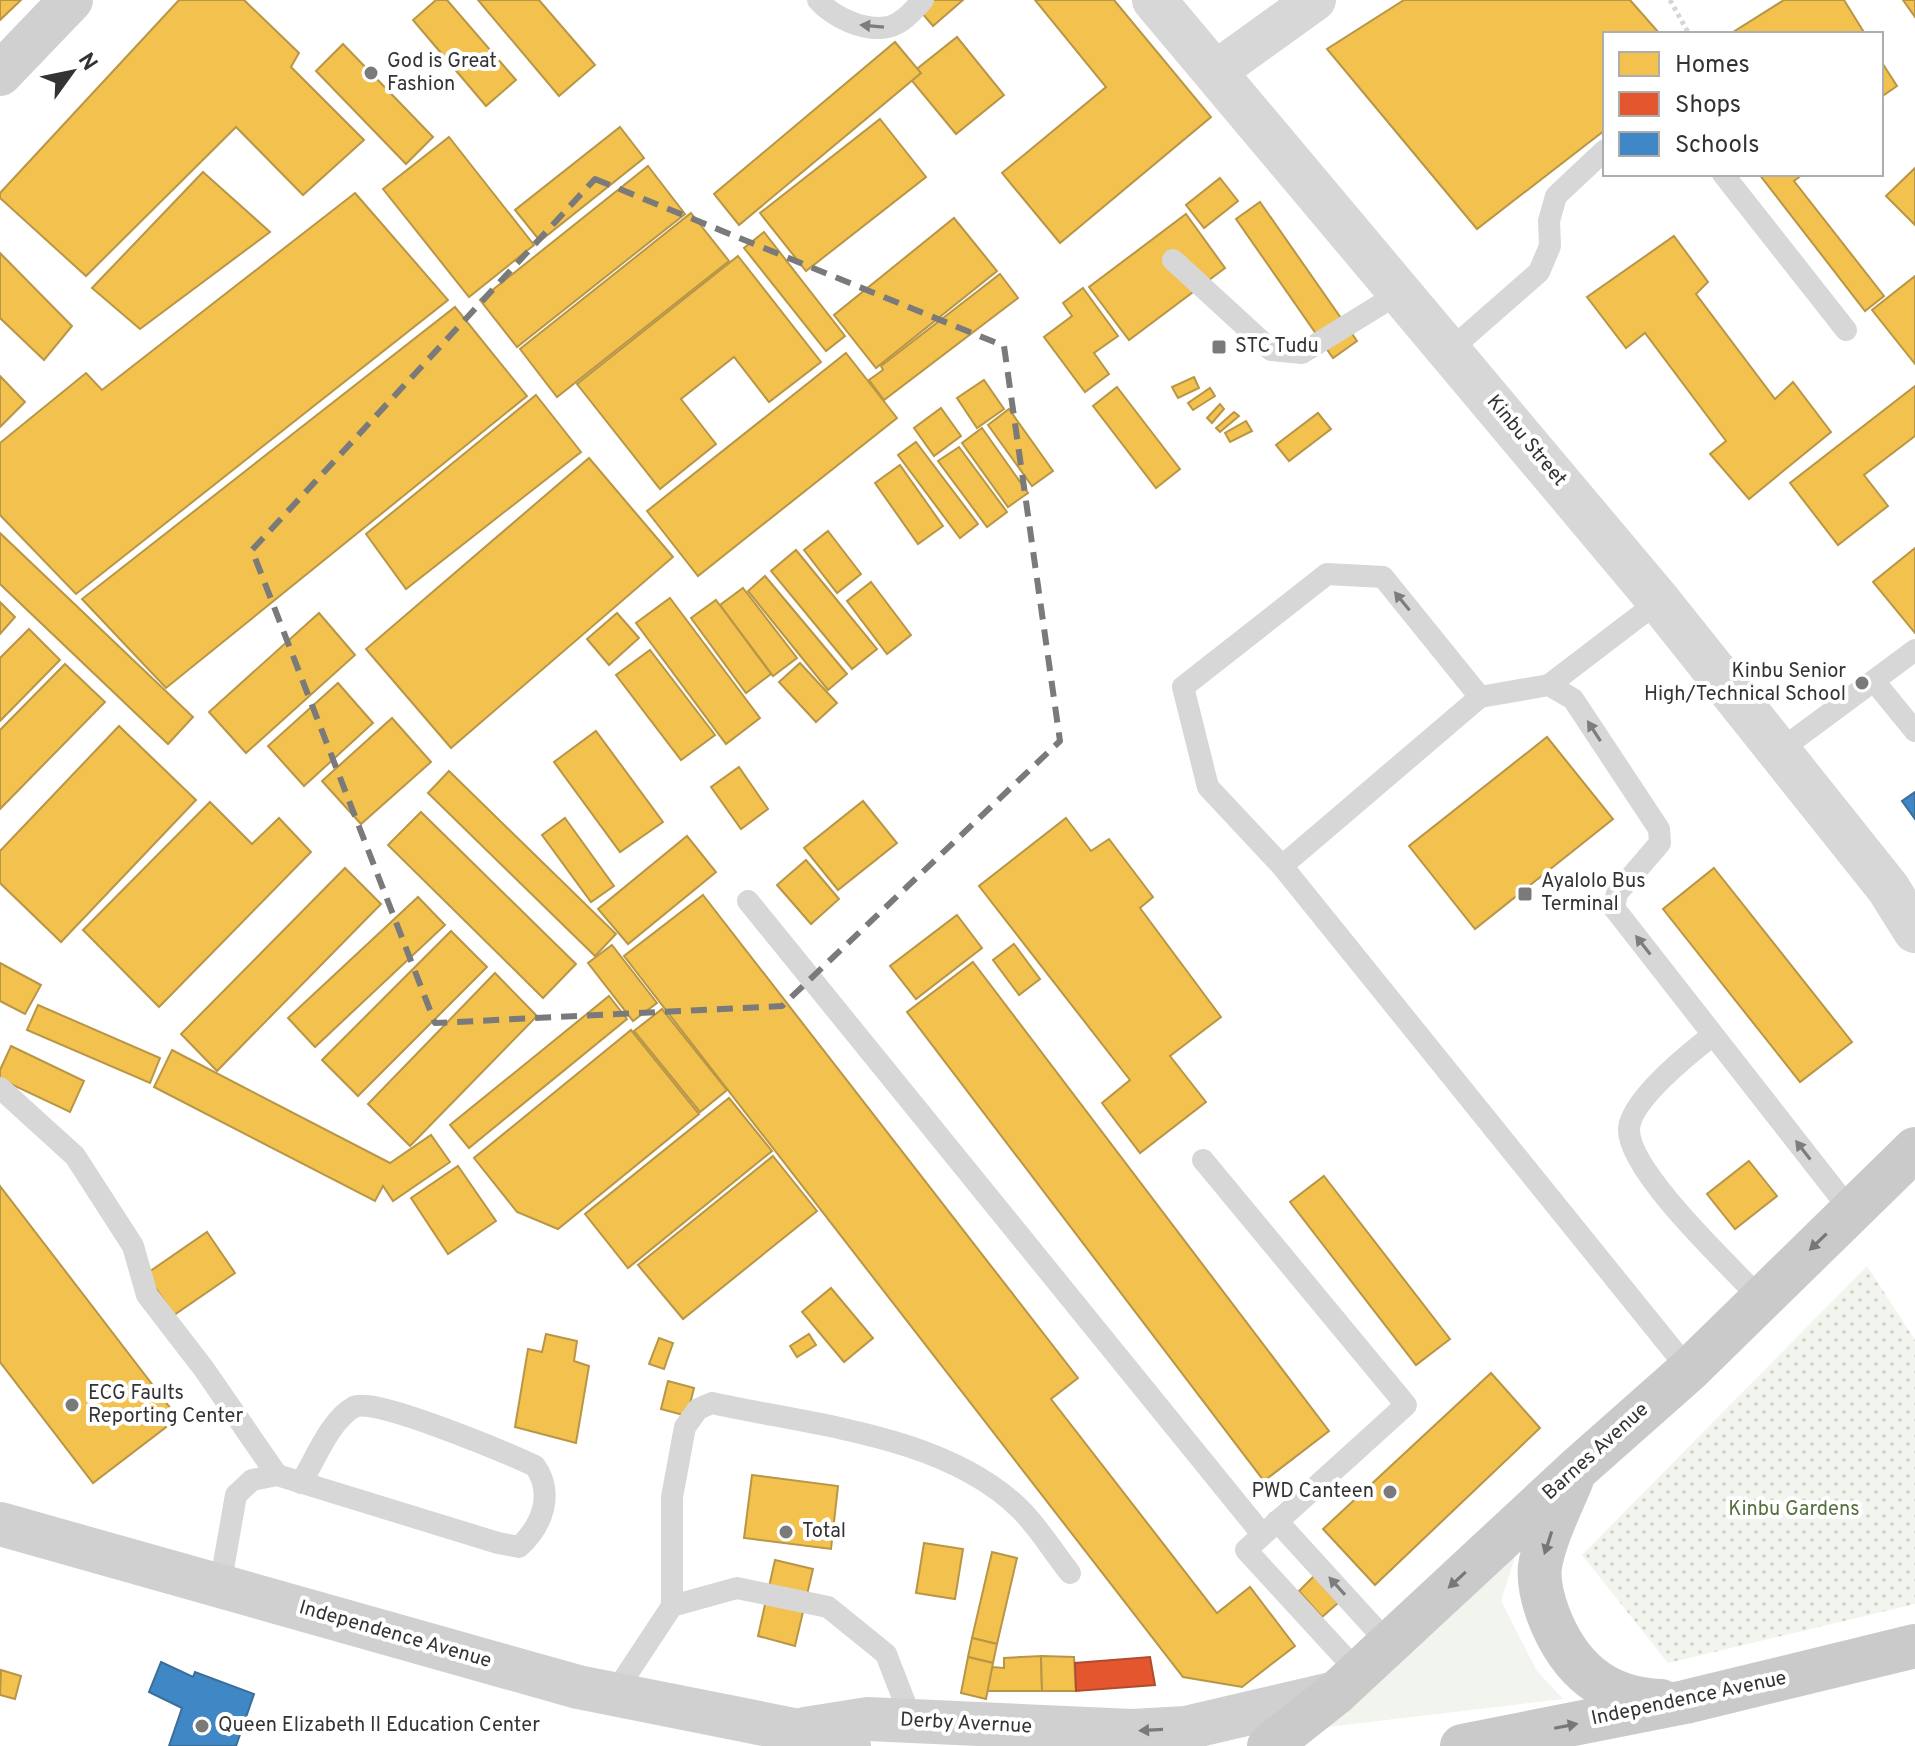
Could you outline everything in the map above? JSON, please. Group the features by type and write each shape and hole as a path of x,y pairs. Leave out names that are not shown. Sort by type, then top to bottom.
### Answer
{"main road":[{"path":"0,74 71,0"},
{"name":"Barnes Avenue","path":"1269,1746 1361,1670 1576,1470 1689,1370 1915,1149"},
{"path":"1576,1470 1540,1567 1542,1598 1560,1645 1593,1681 1635,1700 1685,1702"},
{"name":"Independence Avenue","path":"0,1524 614,1694 794,1730"},
{"name":"Independence Avenue","path":"1462,1746 1685,1702 1915,1646"},
{"name":"Derby Avernue","path":"794,1730 868,1719 1132,1731 1186,1728 1361,1670"},
{"path":"794,1730 849,1746"}],"street":[{"name":"Kinbu Street","path":"1154,0 1659,601 1902,901 1915,931"},
{"path":"1215,72 1315,0"}],"lane":[{"path":"818,0 827,10 857,25 888,27 909,15 923,0"},
{"path":"1450,350 1539,272 1550,246 1549,221 1556,196 1603,152"},
{"path":"1725,176 1846,330"},
{"path":"1173,260 1271,350 1302,353 1401,292"},
{"path":"1480,697 1383,577 1327,574 1183,687 1208,787 1282,866 1689,1370"},
{"path":"1282,866 1480,697 1549,685 1659,601"},
{"path":"1779,751 1915,650"},
{"path":"1874,681 1915,731"},
{"path":"1549,685 1573,699 1659,829 1660,843 1617,893 1614,908 1851,1211"},
{"path":"748,901 1262,1535 1361,1670"},
{"path":"1713,1035 1658,1085 1634,1113 1629,1129 1634,1151 1684,1219 1760,1298"},
{"path":"0,1088 75,1156 133,1246 147,1295 204,1369 277,1475"},
{"path":"1203,1160 1406,1405 1262,1535"},
{"path":"220,1586 236,1495 252,1480 277,1475 301,1483 519,1547 529,1538 545,1503 545,1480 535,1466 410,1417 363,1403 351,1408 337,1424 301,1483"},
{"path":"614,1694 672,1606 672,1497 685,1427 698,1409 712,1403 880,1440 952,1460 1020,1509 1070,1573"},
{"path":"1262,1535 1361,1670"},
{"path":"672,1606 737,1588 828,1607 886,1654 912,1721"}],"path":[{"path":"1670,0 1688,32"}],"highlighted area":[{"path":"595,179 1004,346 1060,741 782,1006 435,1023 252,550"}],"green space":[{"name":"Kinbu Gardens","path":"1867,1266 1915,1340 1915,1604 1668,1663 1582,1555"},
{"path":"1519,1545 1501,1601 1537,1671 1563,1699 1310,1729"}],"building: Homes":[{"path":"0,0 21,0 0,20"},
{"path":"179,0 244,0 299,53 291,67 364,140 303,195 236,127 86,276 0,198 0,193"},
{"path":"436,0 447,0 516,80 486,106 413,20"},
{"path":"478,0 539,0 595,65 559,96"},
{"path":"911,0 963,0 933,26"},
{"path":"1035,0 1114,0 1211,117 1060,243 1002,173 1106,87"},
{"path":"1404,0 1630,0 1658,32 1603,32 1603,132 1477,229 1327,49"},
{"path":"1784,0 1844,0 1864,32 1733,32"},
{"path":"1903,0 1915,0 1915,17"},
{"path":"957,37 1004,95 956,134 908,76"},
{"path":"895,42 921,73 739,225 714,194"},
{"path":"343,44 433,137 406,164 316,71"},
{"path":"1883,64 1897,86 1883,96"},
{"path":"880,119 926,177 806,271 760,213"},
{"path":"620,127 644,158 540,241 515,210"},
{"path":"449,137 534,245 469,297 383,189"},
{"path":"648,166 685,214 517,347 480,300"},
{"path":"1915,168 1915,225 1886,196"},
{"path":"203,172 270,232 140,329 92,288"},
{"path":"1761,176 1800,176 1794,181 1884,296 1865,311"},
{"path":"1220,178 1238,201 1204,228 1186,205"},
{"path":"355,193 448,300 76,594 0,515 0,443 86,373 102,390"},
{"path":"1260,202 1357,341 1333,358 1236,219"},
{"path":"691,213 729,261 557,397 520,349"},
{"path":"1186,214 1225,268 1129,340 1089,287"},
{"path":"954,218 997,271 876,368 834,315"},
{"path":"764,232 845,336 826,351 744,248"},
{"path":"1674,236 1708,282 1696,294 1775,399 1793,382 1831,432 1749,499 1710,454 1726,441 1645,333 1626,348 1587,297"},
{"path":"0,253 72,326 44,360 0,318"},
{"path":"738,256 821,362 769,402 734,357 681,399 716,444 660,489 577,384"},
{"path":"1000,274 1018,298 884,400 869,380 883,370 881,366"},
{"path":"1915,276 1915,364 1872,310"},
{"path":"1083,288 1118,336 1094,353 1109,374 1085,392 1044,337 1072,316 1063,303"},
{"path":"455,307 527,396 166,688 82,599"},
{"path":"846,353 897,418 698,576 647,511"},
{"path":"0,376 25,402 0,427"},
{"path":"1194,377 1199,388 1178,398 1172,387"},
{"path":"984,380 1004,409 977,428 957,398"},
{"path":"1915,386 1915,436 1864,475 1888,506 1838,545 1790,483"},
{"path":"1117,387 1180,469 1156,488 1093,406"},
{"path":"1210,388 1215,396 1193,410 1188,403"},
{"path":"536,395 581,452 406,589 366,534"},
{"path":"1220,404 1224,409 1212,423 1207,418"},
{"path":"941,408 961,436 934,456 914,428"},
{"path":"1009,409 1053,471 1032,486 988,425"},
{"path":"1234,412 1239,416 1220,432 1216,428"},
{"path":"1318,413 1331,429 1289,461 1276,445"},
{"path":"1246,421 1252,431 1230,442 1225,433"},
{"path":"982,428 1028,493 1008,507 962,443"},
{"path":"916,442 978,524 960,538 898,455"},
{"path":"959,447 1007,512 987,527 938,461"},
{"path":"589,458 673,557 451,748 366,649"},
{"path":"900,465 943,526 918,544 875,483"},
{"path":"828,531 861,574 837,593 804,550"},
{"path":"0,533 193,717 168,744 0,584"},
{"path":"1915,548 1915,633 1873,582"},
{"path":"796,550 877,649 852,669 771,571"},
{"path":"765,576 847,674 828,690 748,591"},
{"path":"871,582 911,635 887,654 847,601"},
{"path":"743,588 797,658 773,676 720,605"},
{"path":"670,598 760,718 726,744 636,623"},
{"path":"716,600 771,674 746,693 691,618"},
{"path":"0,602 15,617 0,634"},
{"path":"319,613 355,655 246,753 209,712"},
{"path":"617,613 639,638 609,665 587,639"},
{"path":"29,629 60,660 0,721 0,658"},
{"path":"650,650 715,735 681,760 616,675"},
{"path":"800,663 837,703 816,722 779,682"},
{"path":"65,664 105,702 0,809 0,730"},
{"path":"338,683 373,723 304,786 268,746"},
{"path":"392,718 431,762 361,824 322,781"},
{"path":"119,726 196,800 61,942 0,883 0,851"},
{"path":"596,731 663,822 620,852 554,762"},
{"path":"1547,737 1613,819 1475,929 1409,846"},
{"path":"739,767 768,809 741,829 711,787"},
{"path":"449,771 616,934 595,956 428,793"},
{"path":"863,801 897,843 838,890 804,848"},
{"path":"210,802 252,844 279,818 311,852 159,1007 83,930"},
{"path":"421,812 576,964 543,998 388,845"},
{"path":"565,818 614,886 591,902 542,835"},
{"path":"1066,818 1091,851 1109,839 1153,897 1140,908 1221,1017 1170,1056 1206,1102 1140,1153 1102,1103 1130,1080 979,886"},
{"path":"687,836 716,872 628,944 598,909"},
{"path":"806,860 839,899 811,924 777,885"},
{"path":"345,868 381,904 217,1071 181,1034"},
{"path":"1714,868 1852,1042 1800,1082 1663,909"},
{"path":"703,895 1078,1378 1051,1399 1217,1613 1250,1587 1295,1646 1242,1687 1183,1677 624,956"},
{"path":"418,897 445,925 315,1047 288,1018"},
{"path":"957,915 982,948 916,999 890,966"},
{"path":"451,931 487,967 358,1096 322,1060"},
{"path":"1014,944 1040,979 1019,995 993,960"},
{"path":"612,945 657,1003 633,1021 588,963"},
{"path":"973,962 1329,1431 1264,1481 907,1012"},
{"path":"0,963 41,985 25,1014 0,1001"},
{"path":"495,973 537,1016 410,1146 368,1104"},
{"path":"609,996 627,1019 469,1148 450,1125"},
{"path":"38,1005 160,1058 150,1083 27,1030"},
{"path":"662,1009 727,1090 700,1112 634,1031"},
{"path":"631,1030 699,1114 558,1229 517,1212 474,1158"},
{"path":"11,1046 84,1081 70,1112 0,1079 0,1070"},
{"path":"172,1050 390,1163 431,1135 450,1162 393,1201 383,1186 375,1201 154,1087"},
{"path":"729,1098 772,1151 628,1268 585,1214"},
{"path":"773,1156 817,1211 683,1319 638,1265"},
{"path":"1749,1161 1777,1196 1735,1229 1707,1194"},
{"path":"458,1166 496,1221 448,1254 411,1198"},
{"path":"1324,1176 1450,1339 1416,1365 1290,1202"},
{"path":"0,1186 178,1418 93,1483 0,1362"},
{"path":"207,1232 235,1273 174,1315 146,1274"},
{"path":"831,1288 873,1338 844,1362 802,1312"},
{"path":"546,1334 577,1341 574,1361 589,1366 576,1443 515,1427 528,1349 542,1352"},
{"path":"809,1334 816,1345 797,1357 790,1346"},
{"path":"659,1338 673,1343 664,1369 649,1364"},
{"path":"1491,1373 1540,1428 1375,1585 1323,1529"},
{"path":"668,1381 694,1388 687,1416 661,1409"},
{"path":"752,1475 838,1486 831,1549 744,1538"},
{"path":"924,1543 963,1549 955,1599 916,1593"},
{"path":"992,1552 1017,1558 997,1644 972,1638"},
{"path":"775,1560 813,1569 795,1646 758,1636"},
{"path":"1314,1576 1338,1603 1322,1617 1299,1591"},
{"path":"972,1638 997,1644 993,1663 968,1657"},
{"path":"1041,1656 1042,1691 987,1691 992,1667 1004,1668 1004,1658"},
{"path":"1041,1656 1074,1657 1076,1691 1042,1691"},
{"path":"968,1657 993,1663 986,1699 961,1693"},
{"path":"1,1670 21,1676 15,1699 0,1695"}],"building: Shops":[{"path":"1150,1657 1155,1685 1076,1691 1075,1663"}],"building: Schools":[{"path":"1915,792 1915,819 1902,801"},
{"path":"161,1662 193,1677 195,1672 254,1694 236,1746 169,1746 182,1708 149,1692"}],"place":[{"name":"God is Great Fashion","path":"371,73"},
{"name":"STC Tudu","path":"1219,347"},
{"name":"Kinbu Senior High/Technical School","path":"1862,683"},
{"name":"Ayalolo Bus Terminal","path":"1525,894"},
{"name":"ECG Faults Reporting Center","path":"72,1405"},
{"name":"PWD Canteen","path":"1390,1492"},
{"name":"Total","path":"786,1532"},
{"name":"Queen Elizabeth II Education Center","path":"202,1726"}]}
